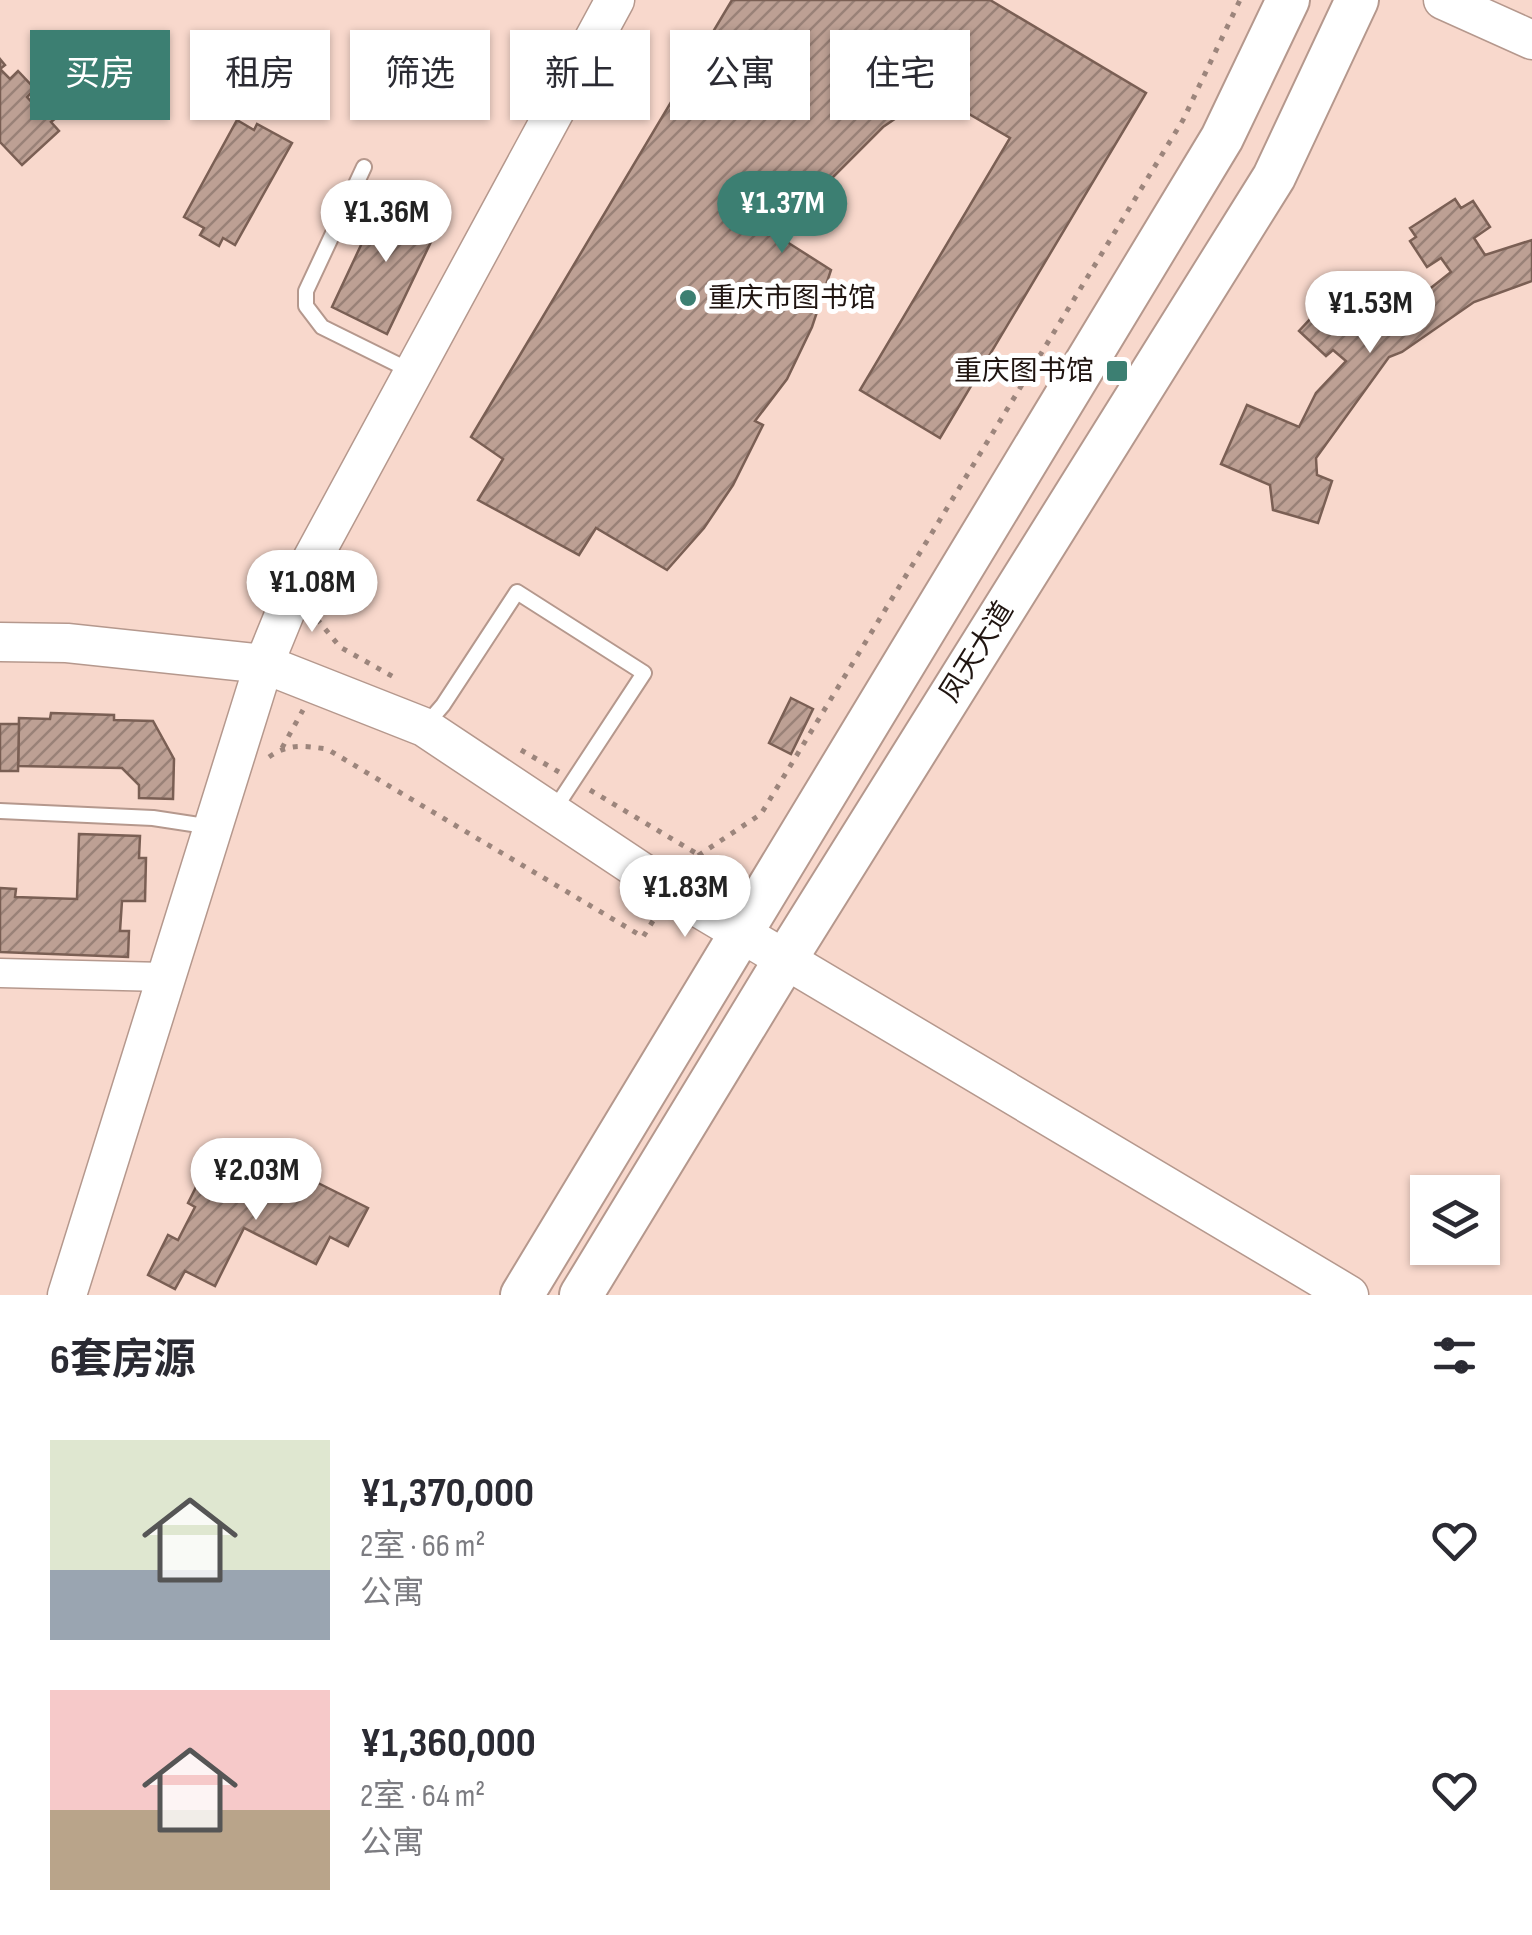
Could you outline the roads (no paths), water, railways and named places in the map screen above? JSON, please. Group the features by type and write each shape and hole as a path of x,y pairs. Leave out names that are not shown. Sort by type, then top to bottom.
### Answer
{"main road":[{"name":"凤天大道","path":"522,1295 1222,138 1288,0"},
{"name":"凤天大道","path":"581,1295 784,960 1274,177 1357,0"},
{"path":"672,1048 690,1040 704,1044 714,1055 716,1073"}],"street":[{"path":"66,1295 264,664 291,598 615,0"},
{"path":"1444,0 1532,40"},
{"path":"0,642 67,643 264,664 424,727 740,934 1349,1295"},
{"path":"0,972 164,977"}],"lane":[{"path":"364,167 306,291 306,306 322,327 413,373"},
{"path":"424,727 517,592 644,673 552,814"},
{"path":"0,811 153,818 212,827"}],"place":[{"name":"重庆市图书馆","path":"688,298"},
{"name":"重庆图书馆","path":"1117,371"}]}
